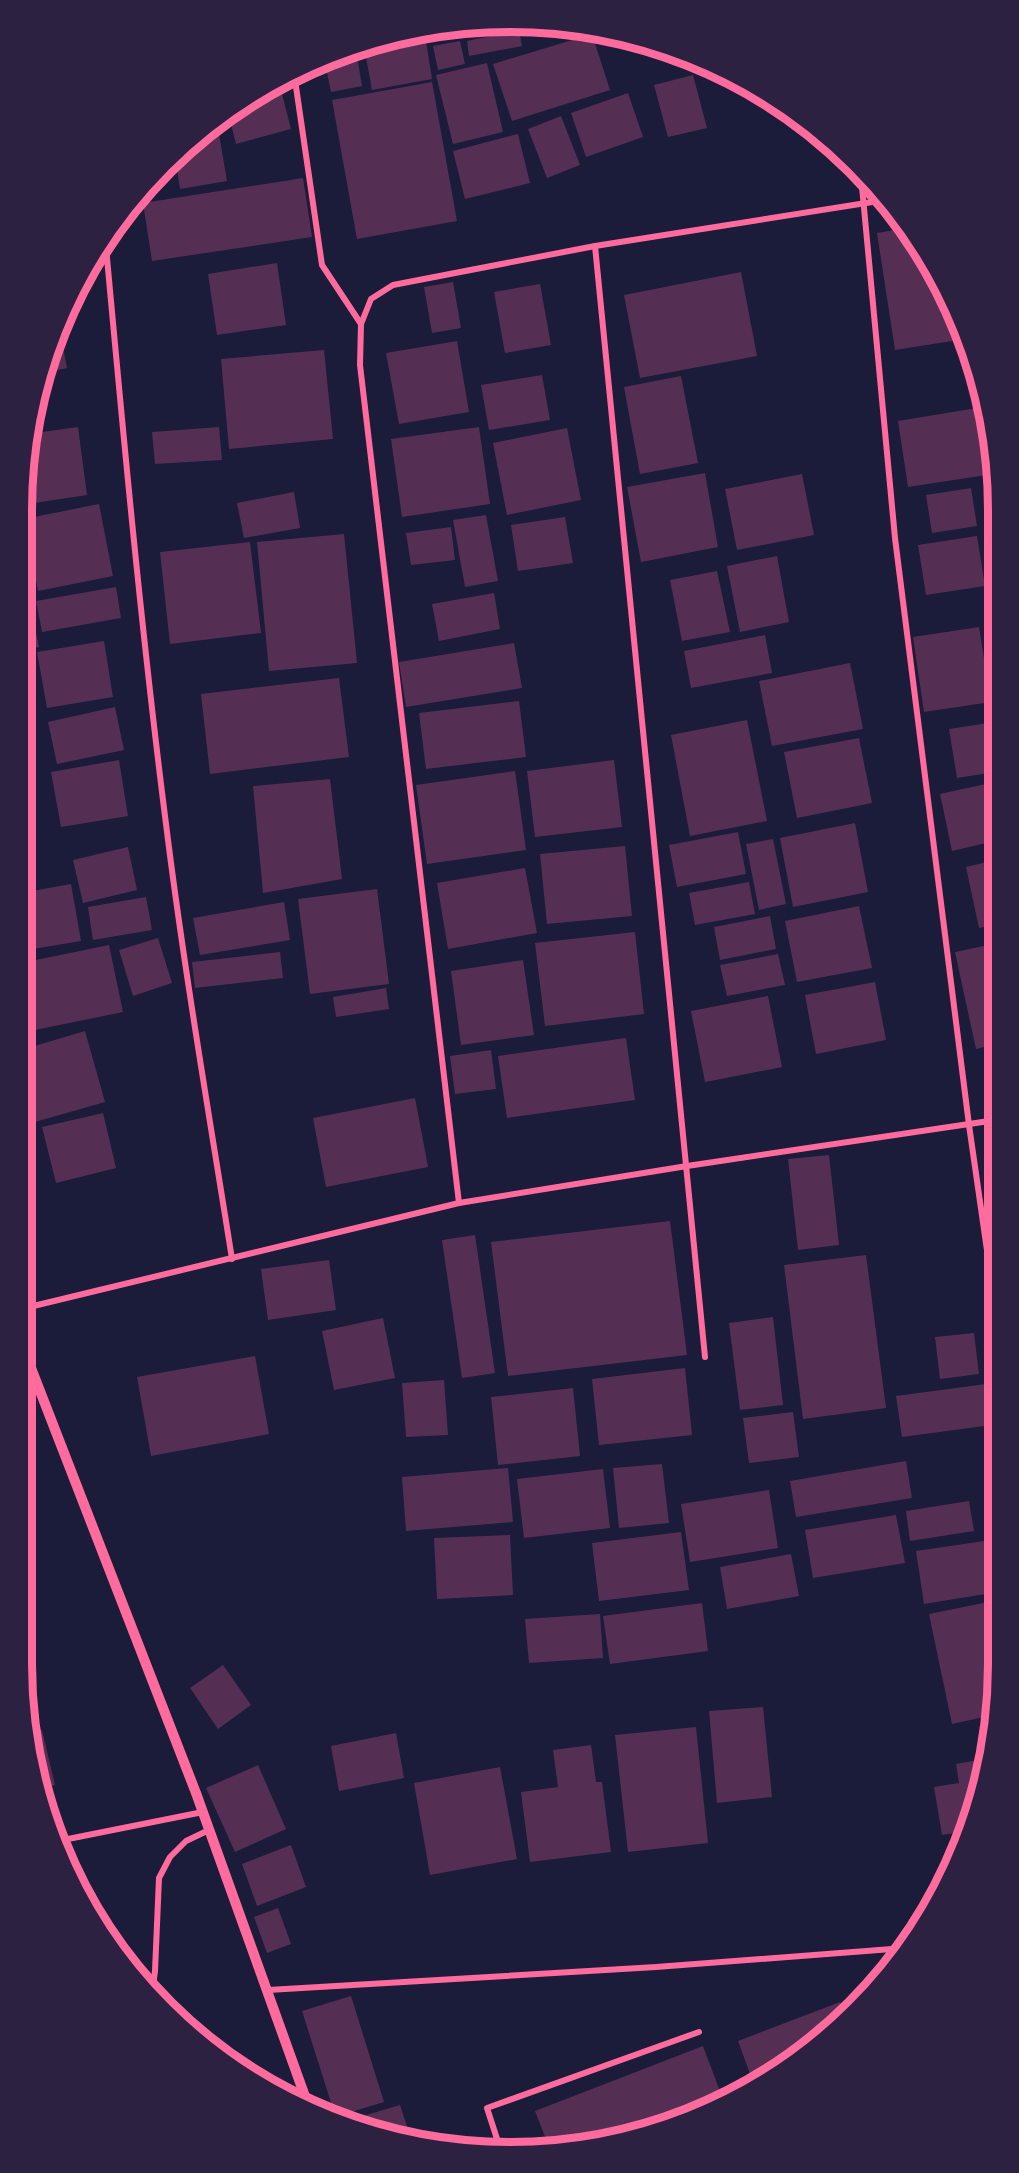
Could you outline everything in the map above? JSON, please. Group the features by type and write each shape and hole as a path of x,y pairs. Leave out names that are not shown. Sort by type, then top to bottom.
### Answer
{"street":[{"path":"295,82 322,265 361,324"},
{"path":"863,188 895,538 969,1125 988,1257"},
{"path":"459,1203 360,365 361,324 371,299 393,285 595,246 875,202"},
{"path":"595,246 705,1357"},
{"path":"107,253 135,555 166,824 232,1259"},
{"path":"32,1306 459,1203 687,1166 988,1121"},
{"path":"32,1370 203,1812 305,2095"},
{"path":"66,1839 203,1812"},
{"path":"153,1982 159,1878 170,1857 186,1840 209,1830"},
{"path":"268,1990 656,1967 893,1949"},
{"path":"498,2141 488,2108 699,2032"}],"building":[{"path":"509,32 519,32 522,46 469,56 467,41"},
{"path":"581,37 594,40 610,90 512,121 493,64"},
{"path":"426,39 432,79 372,90 365,54"},
{"path":"460,41 465,64 438,70 433,46"},
{"path":"357,57 362,86 331,92 326,68"},
{"path":"487,63 503,132 453,144 436,75"},
{"path":"693,75 707,128 668,137 654,85"},
{"path":"432,82 457,221 357,239 332,100"},
{"path":"281,90 291,129 236,144 230,122"},
{"path":"628,93 643,137 586,157 571,113"},
{"path":"561,116 580,165 547,178 528,129"},
{"path":"219,134 227,181 180,189 177,167 213,135"},
{"path":"518,134 530,183 465,199 453,151"},
{"path":"303,178 312,237 152,261 143,203"},
{"path":"897,230 938,298 956,340 895,350 877,233"},
{"path":"277,263 286,325 217,335 208,274"},
{"path":"741,272 757,356 640,378 624,295"},
{"path":"453,282 461,328 432,333 424,287"},
{"path":"540,284 551,345 505,353 494,292"},
{"path":"457,341 469,412 399,424 386,353"},
{"path":"62,343 67,368 52,371"},
{"path":"324,350 333,439 229,449 221,359"},
{"path":"542,375 550,420 489,430 481,385"},
{"path":"681,376 698,463 640,474 624,387"},
{"path":"976,408 986,475 908,487 898,421"},
{"path":"78,427 87,495 32,503 38,433"},
{"path":"219,427 222,460 155,464 152,432"},
{"path":"479,427 490,504 402,517 391,439"},
{"path":"567,428 581,500 507,515 493,443"},
{"path":"705,473 718,547 641,562 627,487"},
{"path":"802,474 814,535 737,550 725,489"},
{"path":"971,488 977,526 932,533 926,495"},
{"path":"294,492 300,528 244,538 237,503"},
{"path":"99,504 113,576 38,591 32,560 32,517"},
{"path":"486,515 498,581 465,587 453,520"},
{"path":"565,517 573,563 518,571 511,525"},
{"path":"451,527 455,560 411,565 406,533"},
{"path":"344,534 357,663 269,671 257,542"},
{"path":"977,536 985,586 926,595 918,545"},
{"path":"250,542 261,633 170,644 160,552"},
{"path":"777,556 789,622 740,632 727,566"},
{"path":"717,571 730,632 682,641 670,580"},
{"path":"116,587 121,618 42,632 36,601"},
{"path":"494,593 500,629 439,641 432,604"},
{"path":"32,613 39,647 32,648"},
{"path":"979,627 988,683 988,702 924,712 913,637"},
{"path":"765,635 772,673 691,688 684,651"},
{"path":"104,641 113,697 47,708 37,652"},
{"path":"514,643 522,688 406,707 399,662"},
{"path":"850,663 863,729 772,746 759,681"},
{"path":"339,678 349,757 210,774 201,694"},
{"path":"519,701 526,757 426,769 419,713"},
{"path":"115,707 124,750 57,764 48,722"},
{"path":"747,720 767,821 690,836 671,735"},
{"path":"988,723 988,773 957,778 949,729"},
{"path":"859,738 872,803 797,818 784,752"},
{"path":"119,760 128,816 61,827 51,772"},
{"path":"614,760 622,827 535,837 527,771"},
{"path":"515,771 526,850 427,864 416,785"},
{"path":"330,779 342,879 263,893 253,786"},
{"path":"988,784 988,843 952,851 940,794"},
{"path":"855,823 868,892 793,907 780,838"},
{"path":"738,832 746,874 677,887 669,845"},
{"path":"773,839 786,904 759,910 746,844"},
{"path":"625,846 632,916 547,924 540,854"},
{"path":"128,847 137,890 83,903 73,860"},
{"path":"988,862 988,926 979,928 966,867"},
{"path":"525,868 537,933 448,949 437,883"},
{"path":"749,882 755,914 695,925 689,893"},
{"path":"71,884 81,941 32,949 32,891"},
{"path":"377,889 389,984 310,994 298,899"},
{"path":"146,897 152,930 93,940 88,907"},
{"path":"284,902 290,940 200,955 193,918"},
{"path":"859,906 872,968 797,982 785,921"},
{"path":"770,916 776,949 720,960 714,927"},
{"path":"635,932 644,1014 545,1026 535,943"},
{"path":"158,938 172,983 133,996 119,950"},
{"path":"109,945 123,1012 35,1030 32,1016 32,961"},
{"path":"988,945 988,1046 976,1049 955,952"},
{"path":"280,952 283,978 195,988 192,962"},
{"path":"778,954 785,985 727,996 720,965"},
{"path":"523,960 534,1035 461,1045 451,971"},
{"path":"875,982 886,1040 816,1054 805,995"},
{"path":"386,988 389,1009 336,1017 333,997"},
{"path":"768,996 782,1067 705,1082 691,1011"},
{"path":"85,1031 105,1102 32,1123 32,1047"},
{"path":"626,1038 635,1100 507,1118 498,1056"},
{"path":"491,1050 496,1089 455,1094 450,1056"},
{"path":"415,1098 428,1167 326,1187 313,1118"},
{"path":"103,1113 116,1168 56,1183 42,1127"},
{"path":"829,1155 839,1245 798,1250 788,1159"},
{"path":"670,1221 687,1355 508,1376 491,1242"},
{"path":"475,1235 495,1373 462,1378 442,1240"},
{"path":"866,1255 886,1408 803,1419 784,1265"},
{"path":"329,1260 336,1310 268,1320 261,1269"},
{"path":"773,1317 783,1405 740,1410 729,1323"},
{"path":"383,1318 395,1378 334,1390 322,1331"},
{"path":"974,1333 979,1374 940,1379 935,1337"},
{"path":"255,1356 269,1434 151,1456 137,1377"},
{"path":"685,1368 692,1435 599,1445 592,1379"},
{"path":"444,1380 448,1435 406,1437 402,1383"},
{"path":"986,1384 988,1426 902,1437 896,1396"},
{"path":"573,1388 580,1456 498,1465 491,1397"},
{"path":"793,1412 799,1457 749,1463 743,1418"},
{"path":"906,1461 912,1498 796,1517 790,1481"},
{"path":"662,1464 669,1523 619,1528 613,1468"},
{"path":"508,1468 513,1522 406,1531 402,1477"},
{"path":"603,1469 610,1528 524,1538 517,1479"},
{"path":"769,1490 778,1548 690,1562 681,1504"},
{"path":"969,1501 974,1531 910,1541 906,1511"},
{"path":"896,1515 905,1563 813,1578 805,1530"},
{"path":"681,1532 689,1590 599,1601 592,1543"},
{"path":"510,1535 513,1595 437,1599 434,1538"},
{"path":"988,1540 988,1594 924,1604 916,1551"},
{"path":"791,1554 799,1596 727,1609 720,1567"},
{"path":"988,1602 988,1664 984,1717 952,1724 929,1614"},
{"path":"702,1603 708,1651 610,1664 603,1616"},
{"path":"600,1614 603,1658 529,1663 525,1619"},
{"path":"223,1665 251,1705 218,1729 190,1688"},
{"path":"763,1707 772,1797 717,1803 709,1711"},
{"path":"696,1727 708,1843 628,1852 615,1735"},
{"path":"42,1730 55,1785 48,1787 37,1732"},
{"path":"396,1733 404,1778 339,1791 331,1746"},
{"path":"591,1745 596,1782 602,1782 611,1852 530,1862 521,1792 558,1787 553,1750"},
{"path":"977,1760 956,1833 942,1835 934,1787 959,1783 956,1764"},
{"path":"258,1765 286,1829 235,1852 206,1788"},
{"path":"500,1767 517,1859 430,1875 414,1783"},
{"path":"291,1845 306,1887 257,1906 242,1864"},
{"path":"278,1908 291,1944 267,1953 254,1917"},
{"path":"351,1996 384,2102 348,2113 332,2107 302,2011"},
{"path":"840,2002 842,2006 825,2023 775,2061 751,2075 738,2041"},
{"path":"703,2046 720,2092 663,2116 603,2132 572,2137 546,2140 535,2111"},
{"path":"400,2105 408,2130 386,2125 360,2117"}]}
